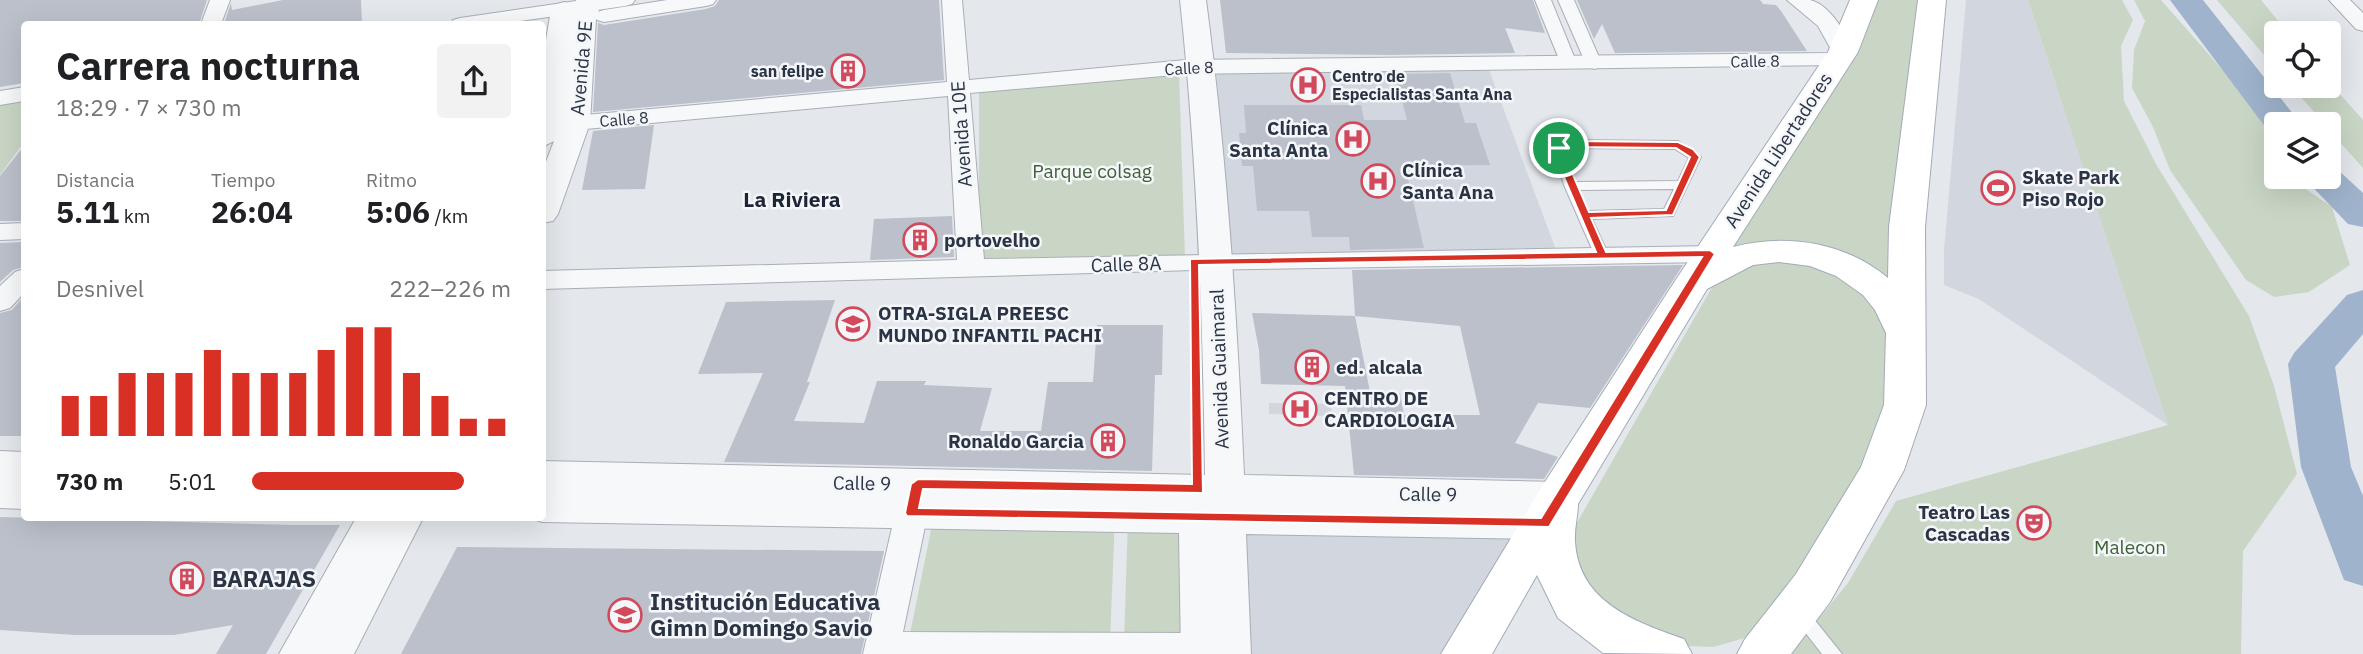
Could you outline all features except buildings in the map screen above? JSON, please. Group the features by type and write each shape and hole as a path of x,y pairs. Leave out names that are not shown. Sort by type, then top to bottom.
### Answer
{"main road":[{"name":"Avenida Libertadores","path":"1466,654 1701,267 1840,55 1864,0"},
{"path":"1736,654 1755,649 1780,631 1813,588 1882,470 1905,405 1907,227 1933,0"},
{"path":"1701,267 1757,252 1795,252 1822,258 1852,270 1874,285 1892,306 1905,332"},
{"path":"1553,508 1552,542 1559,572 1574,604 1620,638 1667,654"}],"street":[{"path":"212,21 220,0"},
{"path":"571,12 625,0"},
{"path":"488,21 706,0"},
{"name":"Avenida 10E","path":"952,0 971,268"},
{"name":"Avenida Guaimaral","path":"1176,0 1194,67"},
{"name":"Avenida Guaimaral","path":"1194,0 1194,67 1205,262 1212,504 1211,652"},
{"path":"1543,0 1569,64"},
{"path":"1566,0 1594,64"},
{"path":"1797,0 1817,12 1836,33 1840,55"},
{"path":"2339,0 2363,25"},
{"name":"Avenida 9E","path":"546,204 576,123 571,12"},
{"name":"Avenida 9E","path":"546,121 571,12"},
{"name":"Calle 8","path":"546,130 576,123 1194,67 1594,64 1840,55"},
{"path":"0,98 21,94"},
{"path":"0,232 21,231"},
{"name":"Calle 8A","path":"546,280 1205,262 1602,256 1701,267"},
{"path":"0,466 21,466"},
{"name":"Calle 9","path":"546,476 914,498 1553,508"},
{"path":"0,494 21,494"},
{"path":"914,498 882,651 1211,652"},
{"name":"Calle 9","path":"546,506 914,498"},
{"path":"301,654 375,521"},
{"path":"331,654 401,521"}],"lane":[{"path":"1585,215 1670,213 1695,157 1678,145 1564,144 1559,148 1559,154 1602,256"},
{"path":"1572,186 1682,185"},
{"path":"1780,631 1833,654"}],"shaded area":[{"path":"1966,0 2028,0 2168,425 1979,299 1944,285 1944,250"},
{"name":"Clínica Santa Ana","path":"1488,67 1556,250 1231,254 1216,70"},
{"name":"CENTRO DE CARDIOLOGIA","path":"1269,403 1331,404 1332,416 1269,414"},
{"path":"1230,522 1522,530 1446,654 1234,654"}],"green space":[{"path":"1867,0 1928,0 1896,300 1858,269 1725,252"},
{"name":"Malecon","path":"2028,0 2122,0 2133,20 2121,46 2124,101 2156,164 2249,316 2274,386 2297,474 2243,551 2241,654 1789,654 1848,583 1896,501 2168,425"},
{"path":"2134,0 2161,0 2241,91 2264,126 2264,189 2306,189 2332,207 2350,265 2309,292 2274,297 2246,280 2170,170 2153,127 2132,88 2134,50 2145,21"},
{"path":"2217,0 2261,0 2278,21 2264,21 2264,55"},
{"name":"Parque colsag","path":"1179,72 1185,259 979,264 979,92"},
{"path":"2341,95 2363,120 2363,168 2341,143 2341,112 2314,112 2302,98 2341,98"},
{"path":"21,100 21,146 0,175 0,104"},
{"path":"1750,257 1782,257 1844,272 1892,322 1893,410 1817,549 1752,636 1713,647 1667,645 1587,593 1567,540 1715,282"},
{"path":"934,515 1115,517 1110,641 909,639"},
{"path":"1128,518 1181,518 1181,641 1124,642"}],"waterway":[{"path":"2186,0 2273,112"},
{"path":"2336,189 2363,215"},
{"path":"2363,305 2311,364 2326,467 2363,564"}],"place":[{"name":"san felipe","path":"848,71"},
{"name":"Centro de Especialistas Santa Ana","path":"1308,85"},
{"name":"Clínica Santa Anta","path":"1353,139"},
{"name":"Clínica Santa Ana","path":"1378,181"},
{"name":"Skate Park Piso Rojo","path":"1998,188"},
{"name":"portovelho","path":"920,240"},
{"name":"OTRA-SIGLA PREESC MUNDO INFANTIL PACHI","path":"853,324"},
{"name":"ed. alcala","path":"1312,367"},
{"name":"CENTRO DE CARDIOLOGIA","path":"1300,409"},
{"name":"Ronaldo Garcia","path":"1108,441"},
{"name":"Teatro Las Cascadas","path":"2034,523"},
{"name":"BARAJAS","path":"187,579"},
{"name":"Institución Educativa Gimn Domingo Savio","path":"625,615"}],"district":[{"name":"La Riviera","path":"792,200"}],"route":[{"path":"1559,148 1559,154 1602,256 1194,262 1199,489 918,484 911,513 1544,523 1710,254 1602,256 1585,215 1670,213 1695,157 1689,151 1678,145 1564,144 1559,148"}]}
